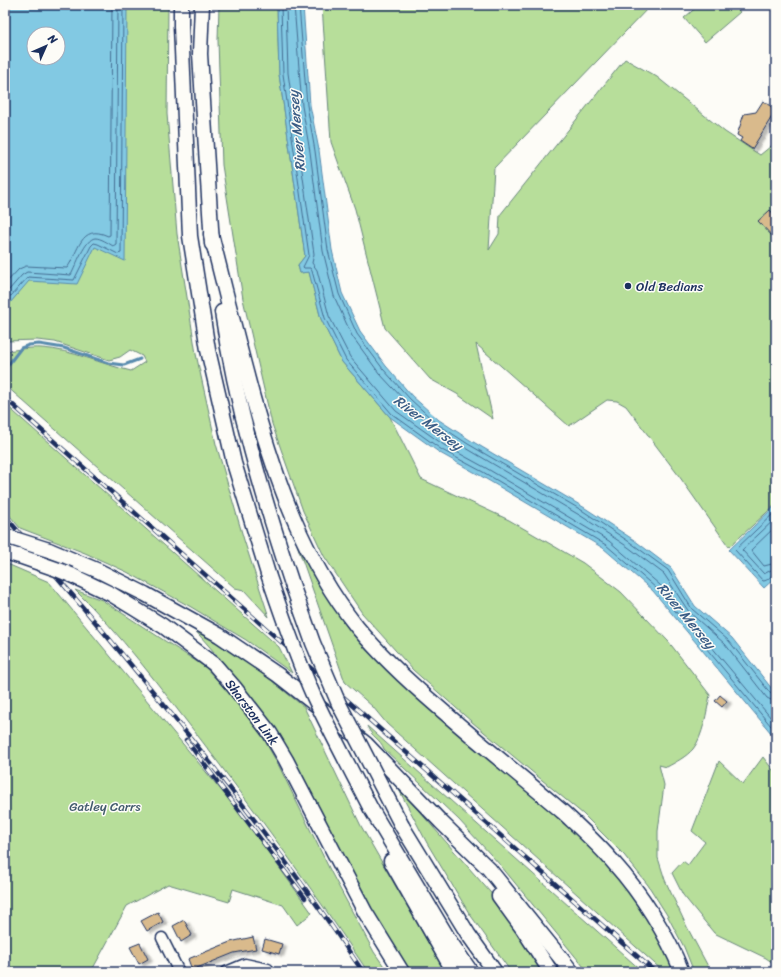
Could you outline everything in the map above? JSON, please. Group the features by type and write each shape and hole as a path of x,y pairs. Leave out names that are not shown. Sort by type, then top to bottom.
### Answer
{"highway":[{"path":"181,5 190,236 208,350 234,463 268,574 288,632 314,696 371,809 451,943 471,972"},
{"path":"202,5 200,54 211,234 228,349 240,407 272,523 313,643 339,704 402,826 468,934 495,972"},
{"path":"211,234 268,452 290,512 328,586 358,628 409,681 564,813 615,863 639,894 676,957 682,972"},
{"path":"5,536 49,550 104,574 151,597 219,635 260,662 295,688 366,744 441,822 489,869 572,972"},
{"name":"Sharston Link","path":"5,552 59,570 111,594 163,626 214,664 234,687 270,734 286,760 365,912 402,972"},
{"path":"371,809 392,863 454,972"},
{"path":"441,822 504,903 551,972"}],"street":[{"path":"162,938 179,972"},
{"path":"226,972 245,964 268,969"}],"green space":[{"path":"5,5 168,5 167,114 177,234 196,354 216,444 244,540 269,617 244,590 235,588 5,385 5,351 33,348 53,349 131,371 145,362 142,356 130,350 120,357 109,360 55,342 37,340 7,341 5,344"},
{"path":"219,5 277,5 279,74 305,256 298,265 300,273 309,272 321,319 342,362 390,417 421,479 509,520 583,563 621,592 668,641 710,695 702,731 693,749 684,757 667,767 659,765 664,785 658,831 658,858 665,880 687,927 711,972 694,972 684,947 667,915 648,885 624,855 583,814 472,722 413,670 362,613 324,556 303,511 272,424 243,299 222,165 218,40"},
{"path":"322,5 651,5 494,168 489,250 499,234 500,215 625,59 657,77 725,132 760,155 776,142 776,504 729,547 679,476 626,406 617,401 607,400 569,426 476,344 493,419 457,394 430,379 385,328 355,209 331,142"},
{"path":"699,5 734,5 740,12 705,42 684,18"},
{"path":"5,404 279,647 292,673 246,640 191,607 127,572 85,553 20,528 5,510"},
{"path":"288,519 329,597 601,857 633,897 652,925 674,972 664,972 387,724 373,707 345,682"},
{"name":"Gatley Carrs","path":"5,563 49,582 240,813 312,913 297,925 283,905 233,889 229,902 168,884 127,906 91,972 5,972"},
{"path":"75,590 102,600 205,667 250,715 278,764 332,874 374,952 388,972 368,972 285,852 198,736 124,642"},
{"path":"192,627 266,676 304,707 361,826 445,972 410,972 360,890 311,791 284,744 247,692"},
{"path":"367,726 643,972 588,972 501,866 459,820 384,749"},
{"path":"763,757 776,774 776,965 766,958 714,933 683,895 672,873 683,861 688,865 705,842 692,831 719,761 743,784"},
{"path":"397,786 490,892 545,972 511,972 469,913 427,843"}],"water":[{"path":"5,5 127,5 125,261 95,247 77,284 29,281 10,303 5,298"},
{"name":"River Mersey","path":"277,5 303,5 310,105 319,150 332,250 342,293 360,331 386,366 412,396 439,420 585,508 634,540 671,568 695,606 732,638 776,694 776,739 653,591 603,548 440,453 390,417 342,362 321,319 309,272 300,273 298,265 305,256 279,74"},
{"path":"776,505 776,577 764,588 729,550"}],"building":[{"path":"763,101 776,110 752,149 740,141 742,138 737,135 744,114 756,112"},
{"path":"770,210 776,217 776,240 758,221"},
{"path":"720,695 727,701 722,707 715,701"},
{"path":"158,912 163,922 147,931 141,921"},
{"path":"184,920 192,935 181,942 173,926"},
{"path":"253,937 256,949 234,953 192,970 188,959 230,942"},
{"path":"265,939 282,944 279,954 262,949"},
{"path":"140,943 148,959 139,964 130,947"}],"waterway":[{"path":"5,369 21,348 39,344 64,348 108,363 124,365 140,359"}],"railway":[{"path":"5,398 655,972"},
{"path":"5,516 146,683 236,796 322,912 363,972"},
{"path":"186,740 305,898"}],"place":[{"name":"Old Bedians","path":"628,286"}]}
